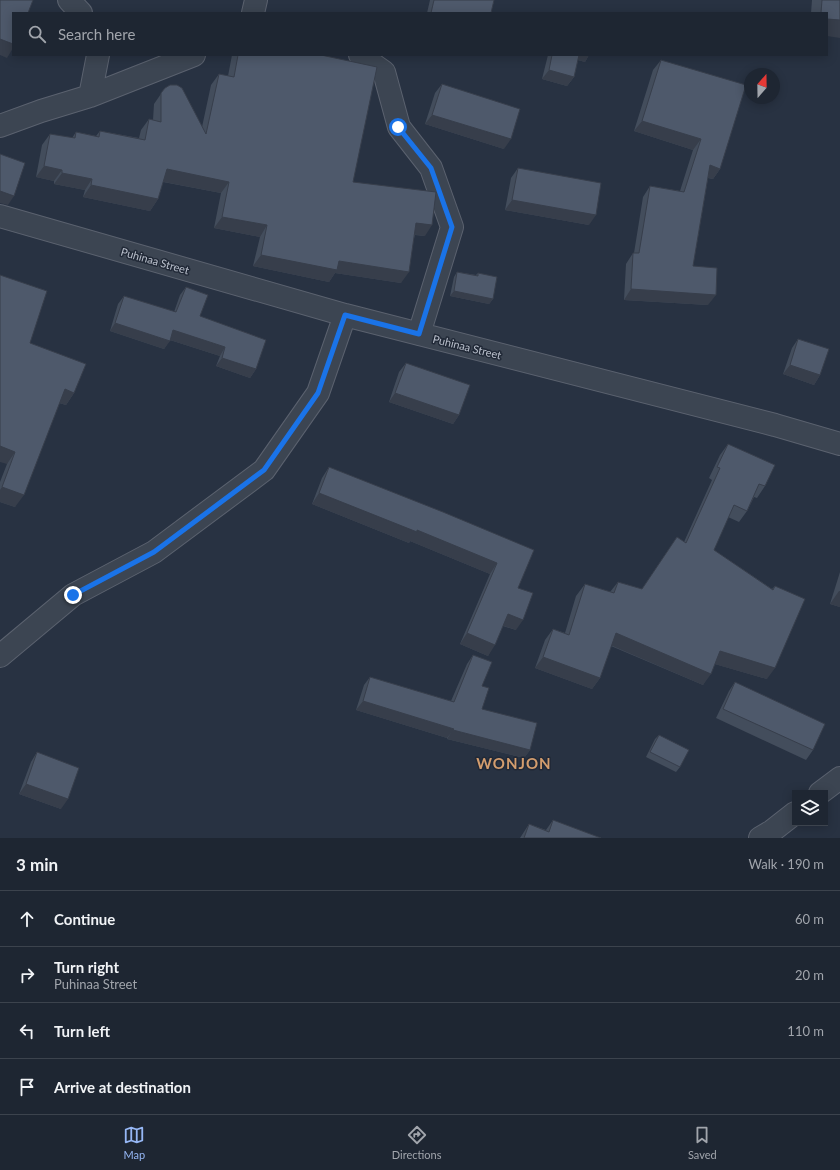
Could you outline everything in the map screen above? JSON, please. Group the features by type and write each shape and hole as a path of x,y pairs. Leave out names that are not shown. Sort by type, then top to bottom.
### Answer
{"street":[{"path":"69,0 80,12"},
{"path":"253,12 256,0"},
{"path":"90,96 98,56"},
{"path":"0,126 90,96 191,56"},
{"path":"361,56 384,72 398,127 431,168 452,227 419,334"},
{"name":"Puhinaa Street","path":"0,216 345,315 774,425 840,444"},
{"path":"0,656 73,595 154,552 264,470 318,393 345,315"},
{"path":"824,790 840,778"},
{"path":"773,836 792,816"}],"building":[{"path":"0,0 33,0 28,12 12,12 12,44 0,39"},
{"path":"434,0 494,0 491,12 431,12"},
{"path":"822,0 840,0 840,20 828,19 828,12 821,12"},
{"path":"238,56 326,56 377,67 353,182 436,192 432,225 416,223 409,272 339,261 337,270 261,255 267,225 222,217 229,182 167,169 158,199 91,185 92,179 62,173 62,170 44,166 50,134 75,138 76,132 99,137 100,131 145,140 149,119 161,122 161,93 170,85 177,85 182,88 206,134 219,74 234,77"},
{"path":"552,56 579,56 574,77 549,70"},
{"path":"661,60 744,84 744,91 720,169 710,165 693,266 717,268 716,295 631,289 633,253 639,253 650,186 684,192 701,139 642,121"},
{"path":"442,84 520,109 511,139 432,115"},
{"path":"0,154 25,163 14,196 0,191"},
{"path":"518,168 601,183 596,215 512,200"},
{"path":"457,272 478,276 478,273 497,277 493,299 454,291"},
{"path":"0,275 47,291 30,343 86,364 74,393 65,389 24,495 2,487 15,452 0,446"},
{"path":"186,287 208,295 200,316 266,340 256,369 222,358 225,347 173,330 170,341 115,323 124,296 176,312"},
{"path":"798,339 829,349 820,375 790,365"},
{"path":"406,363 470,385 459,415 395,393"},
{"path":"728,444 775,465 765,486 759,484 747,511 734,505 714,550 773,590 775,586 805,599 775,668 720,651 711,674 616,633 600,678 543,657 553,629 569,635 585,584 614,593 618,582 642,589 677,537 686,543 720,468 717,467"},
{"path":"329,467 534,550 518,588 533,593 523,620 508,614 495,645 467,633 497,563 417,530 417,532 319,493"},
{"path":"473,655 492,662 482,686 489,688 482,709 537,723 530,750 453,730 454,729 363,701 370,677 454,702"},
{"path":"735,682 825,724 813,750 723,709"},
{"path":"659,735 689,750 680,767 650,752"},
{"path":"37,752 79,768 68,799 26,784"},
{"path":"553,820 601,838 524,838 529,824 549,832"}],"district":[{"name":"WONJON","path":"514,764"}],"route":[{"path":"73,595 154,552 264,470 318,393 345,315 419,334 452,227 431,168 398,127"}]}
